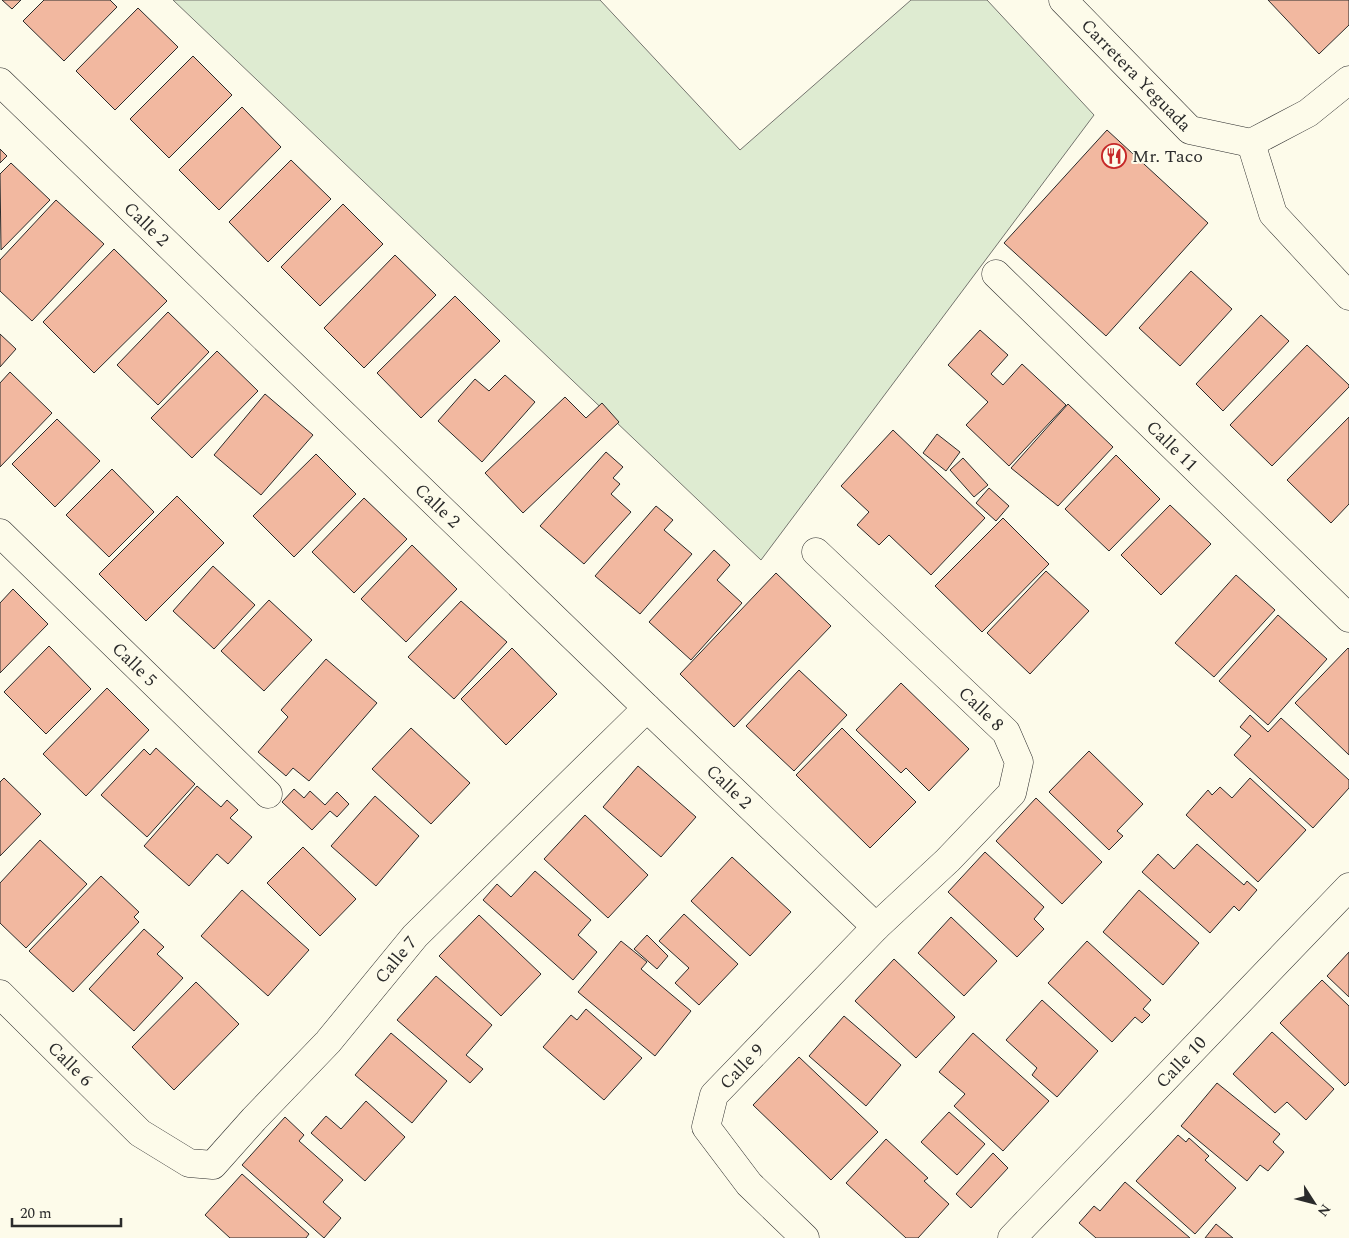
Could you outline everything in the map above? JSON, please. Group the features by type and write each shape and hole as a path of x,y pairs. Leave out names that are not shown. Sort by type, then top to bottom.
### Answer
{"street":[{"name":"Carretera Yeguada","path":"1063,0 1190,130 1251,143"},
{"path":"1349,80 1308,113 1251,143 1273,214 1349,296"},
{"name":"Calle 2","path":"0,82 876,927"},
{"name":"Calle 11","path":"996,274 1349,618"},
{"name":"Calle 5","path":"0,533 268,794"},
{"name":"Calle 8","path":"816,552 1006,732 1019,762 1012,793 948,860 876,927"},
{"name":"Calle 7","path":"140,1133 189,1163 213,1165 328,1042 415,936 647,708"},
{"name":"Calle 10","path":"1012,1238 1349,887"},
{"name":"Calle 9","path":"805,1238 749,1184 706,1127 714,1095 876,927"},
{"name":"Calle 6","path":"0,994 140,1133"}],"green space":[{"path":"173,0 600,0 740,150 911,0 987,0 1094,115 761,560"}],"building":[{"path":"2,0 21,0 12,9"},
{"path":"44,0 110,0 117,7 64,61 23,21"},
{"path":"1268,0 1349,0 1349,25 1319,54"},
{"path":"138,8 178,47 115,110 76,71"},
{"path":"193,56 232,95 169,158 130,119"},
{"path":"242,107 281,147 219,210 179,170"},
{"path":"1107,130 1208,223 1106,336 1004,243"},
{"path":"0,149 7,156 0,163"},
{"path":"291,160 331,199 268,262 229,222"},
{"path":"11,163 50,200 1,250 0,174"},
{"path":"56,200 104,244 32,321 0,291 0,260"},
{"path":"343,204 383,244 320,306 281,267"},
{"path":"114,249 167,301 94,373 43,322"},
{"path":"395,255 436,295 364,368 324,328"},
{"path":"1191,271 1232,309 1180,366 1139,328"},
{"path":"455,296 500,341 421,418 377,373"},
{"path":"168,312 209,352 158,405 117,365"},
{"path":"1261,315 1289,341 1223,411 1196,384"},
{"path":"980,330 1008,355 991,374 1003,385 1022,364 1066,405 1009,466 966,425 988,402 948,365"},
{"path":"0,334 16,349 0,367"},
{"path":"1307,345 1349,387 1272,466 1230,425"},
{"path":"217,351 258,391 192,458 151,418"},
{"path":"10,372 52,413 0,467 0,383"},
{"path":"505,375 535,402 482,462 438,421 475,379 489,391"},
{"path":"265,394 313,435 261,495 214,455"},
{"path":"565,397 586,418 602,403 619,422 523,513 485,473"},
{"path":"1068,404 1113,447 1058,506 1011,468"},
{"path":"1349,417 1349,504 1331,523 1287,480"},
{"path":"57,419 100,461 55,507 12,464"},
{"path":"893,430 985,518 931,575 889,535 879,545 857,525 869,512 841,486"},
{"path":"937,434 960,452 946,471 923,453"},
{"path":"606,452 623,467 613,478 620,484 611,494 631,512 584,564 540,526"},
{"path":"316,454 356,494 294,557 253,516"},
{"path":"1116,455 1160,499 1109,551 1065,509"},
{"path":"963,458 988,485 974,497 950,470"},
{"path":"112,469 154,512 109,557 66,515"},
{"path":"989,488 1009,506 996,521 976,503"},
{"path":"177,496 224,543 146,621 99,574"},
{"path":"364,498 407,539 354,593 312,552"},
{"path":"1170,505 1211,544 1161,595 1121,555"},
{"path":"656,506 673,520 664,530 692,554 640,614 595,576"},
{"path":"1003,518 1049,564 982,632 935,586"},
{"path":"412,545 457,589 406,642 361,599"},
{"path":"714,550 730,565 717,580 742,603 691,660 649,622"},
{"path":"213,566 255,605 214,649 173,611"},
{"path":"1046,571 1089,611 1030,674 987,633"},
{"path":"776,573 831,626 734,727 680,674"},
{"path":"1236,575 1275,610 1214,677 1175,643"},
{"path":"13,589 48,624 0,673 0,603"},
{"path":"269,600 312,640 264,691 221,651"},
{"path":"461,601 507,642 454,699 408,657"},
{"path":"1278,615 1327,659 1268,725 1219,681"},
{"path":"49,646 91,689 46,734 4,692"},
{"path":"512,648 557,694 506,745 461,699"},
{"path":"1349,649 1349,755 1295,703"},
{"path":"326,659 377,703 309,781 293,768 286,776 258,752 288,717 281,710"},
{"path":"799,670 847,715 794,771 746,726"},
{"path":"901,683 969,749 929,791 906,768 901,773 856,730"},
{"path":"107,688 149,730 86,796 43,754"},
{"path":"1250,715 1268,732 1281,718 1349,780 1349,788 1313,828 1234,755 1251,736 1240,727"},
{"path":"411,728 470,783 431,824 372,769"},
{"path":"842,728 916,802 870,848 796,775"},
{"path":"156,748 195,784 147,837 101,795 144,749 150,755"},
{"path":"1089,751 1143,804 1117,831 1123,836 1109,850 1049,792"},
{"path":"638,766 696,817 661,857 603,807"},
{"path":"4,778 41,814 0,856 0,782"},
{"path":"1250,778 1306,830 1258,882 1186,815 1208,790 1212,795 1220,787 1232,798"},
{"path":"197,786 221,807 227,800 238,810 230,818 252,837 228,864 217,854 189,886 144,846"},
{"path":"294,789 304,798 310,791 325,805 337,792 349,804 337,817 330,811 312,830 282,802"},
{"path":"375,796 419,836 376,886 331,846"},
{"path":"1036,798 1102,862 1062,904 996,841"},
{"path":"585,815 648,875 608,918 544,859"},
{"path":"40,840 87,884 26,948 0,923 0,883"},
{"path":"1197,844 1244,885 1247,881 1257,890 1239,911 1234,906 1210,933 1142,872 1158,854 1174,869"},
{"path":"303,847 356,899 320,936 267,883"},
{"path":"985,852 1044,907 1034,919 1044,929 1017,957 948,892"},
{"path":"732,857 791,912 750,956 691,901"},
{"path":"535,871 591,920 578,935 597,952 573,980 483,900 497,884 511,897"},
{"path":"101,876 139,912 134,917 139,922 73,992 29,951"},
{"path":"242,890 309,950 268,996 201,936"},
{"path":"1139,890 1199,943 1163,985 1103,932"},
{"path":"684,914 738,964 699,1005 675,983 689,968 659,941"},
{"path":"479,915 541,974 501,1016 439,956"},
{"path":"951,917 997,961 964,996 918,953"},
{"path":"144,929 164,947 157,954 183,978 134,1031 89,989"},
{"path":"647,935 668,956 657,969 634,949"},
{"path":"621,941 647,962 641,969 691,1011 655,1056 578,992"},
{"path":"1087,941 1151,1000 1143,1009 1150,1015 1142,1023 1135,1017 1112,1042 1048,983"},
{"path":"1349,952 1349,997 1327,976"},
{"path":"894,959 955,1017 916,1058 855,1001"},
{"path":"436,976 492,1025 466,1055 483,1069 470,1083 397,1020"},
{"path":"1322,980 1349,1006 1349,1082 1345,1086 1280,1023"},
{"path":"196,982 239,1024 174,1090 132,1047"},
{"path":"1042,1000 1098,1051 1057,1097 1032,1075 1037,1068 1006,1040"},
{"path":"586,1009 642,1058 604,1100 543,1047 571,1015 577,1020"},
{"path":"844,1016 901,1065 866,1106 809,1056"},
{"path":"1272,1032 1334,1089 1306,1120 1287,1102 1275,1113 1233,1074"},
{"path":"391,1033 447,1081 412,1123 355,1075"},
{"path":"973,1033 1049,1101 1003,1151 954,1106 965,1094 939,1072"},
{"path":"799,1057 878,1132 831,1180 753,1105"},
{"path":"1217,1083 1280,1134 1273,1142 1284,1152 1268,1171 1260,1165 1247,1181 1181,1126"},
{"path":"366,1101 405,1137 365,1181 311,1133 326,1116 341,1129"},
{"path":"949,1112 985,1144 957,1175 921,1142"},
{"path":"285,1117 304,1135 299,1141 343,1180 323,1202 341,1218 324,1238 242,1165"},
{"path":"1178,1135 1186,1142 1189,1138 1209,1156 1205,1160 1236,1188 1195,1234 1136,1181"},
{"path":"886,1139 928,1178 924,1181 949,1204 918,1238 906,1238 846,1183"},
{"path":"993,1153 1008,1168 971,1208 956,1194"},
{"path":"242,1174 309,1234 306,1238 230,1238 205,1215"},
{"path":"1125,1182 1190,1238 1096,1238 1079,1223 1094,1206 1100,1211"},
{"path":"1216,1224 1233,1238 1205,1238"}],"place":[{"name":"Mr. Taco","path":"1114,156"}]}
